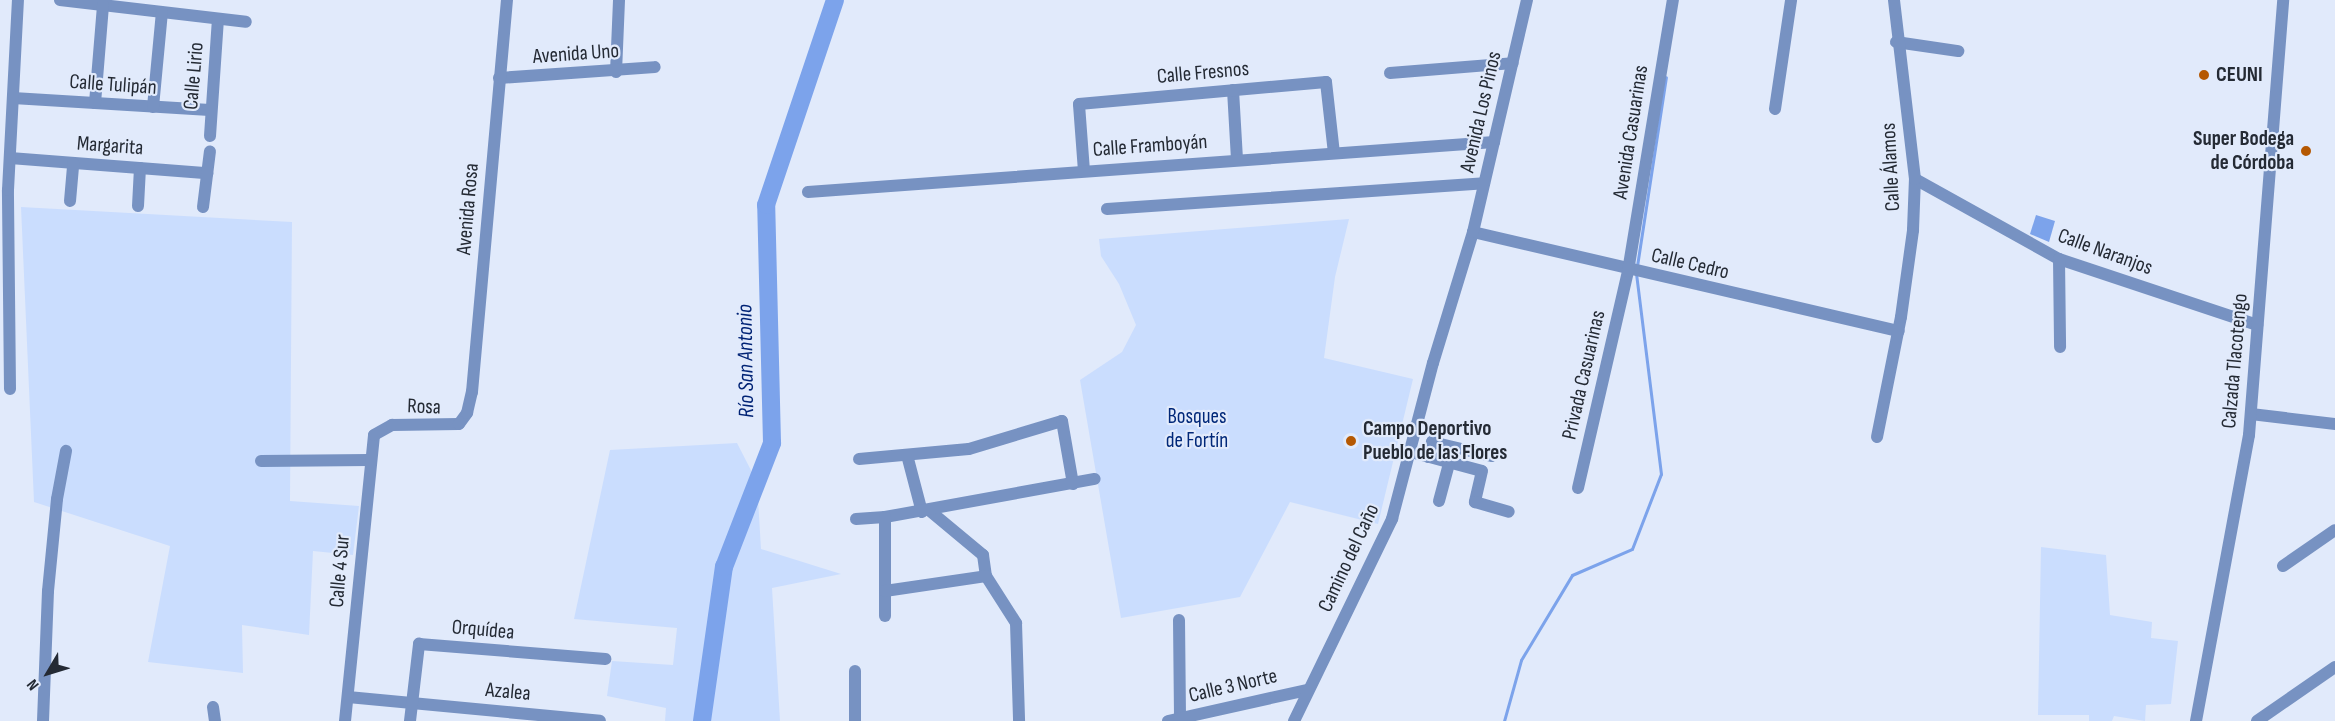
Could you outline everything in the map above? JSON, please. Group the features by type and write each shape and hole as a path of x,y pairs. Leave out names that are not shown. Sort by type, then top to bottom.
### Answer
{"street":[{"path":"10,389 4,364 4,191 10,158 6,128 13,98 18,0"},
{"path":"60,0 246,22"},
{"name":"Avenida Rosa","path":"464,420 472,392 507,0"},
{"path":"616,72 619,0"},
{"name":"Avenida Los Pinos","path":"1473,232 1527,0"},
{"name":"Avenida Casuarinas","path":"1628,271 1673,0"},
{"path":"1775,109 1791,0"},
{"name":"Calle Álamos","path":"1877,437 1899,331 1913,230 1915,178 1896,42 1893,0"},
{"name":"Calzada Tlacotengo","path":"2196,721 2237,508 2251,414 2283,0"},
{"path":"95,103 103,5"},
{"path":"153,107 162,12"},
{"name":"Calle Lirio","path":"210,136 218,19"},
{"path":"1896,42 1958,51"},
{"path":"1390,73 1513,63"},
{"name":"Avenida Uno","path":"499,78 616,72 655,67"},
{"name":"Calle Fresnos","path":"1084,171 1078,104 1326,82 1334,153"},
{"path":"1233,90 1237,159"},
{"name":"Calle Tulipán","path":"13,98 210,110"},
{"name":"Calle Framboyán","path":"808,192 1494,142"},
{"path":"204,207 210,151"},
{"name":"Margarita","path":"10,158 207,173"},
{"path":"70,201 73,163"},
{"path":"138,206 140,168"},
{"name":"Calle Naranjos","path":"1915,178 2059,259 2258,325"},
{"path":"1107,209 1484,183"},
{"name":"Calle Cedro","path":"1473,232 1628,271 1899,331"},
{"name":"Camino del Caño","path":"1294,721 1307,690 1392,519 1433,363 1473,232"},
{"path":"2059,259 2060,347"},
{"name":"Privada Casuarinas","path":"1578,488 1628,271"},
{"path":"2251,414 2335,424"},
{"name":"Rosa","path":"381,429 392,425 451,427 464,420"},
{"path":"859,459 992,444 1062,421 1073,484"},
{"name":"Calle 4 Sur","path":"345,721 369,460 374,435 381,429"},
{"path":"1428,457 1432,442 1491,456"},
{"path":"43,721 48,591 57,499 66,451"},
{"path":"1411,452 1482,471 1475,502 1509,512"},
{"path":"907,455 926,511 983,555 986,576 1016,623 1019,721"},
{"path":"261,461 369,460"},
{"path":"1439,501 1449,463"},
{"path":"856,519 926,511 1095,479"},
{"path":"885,517 885,616"},
{"path":"2283,566 2335,530"},
{"path":"885,591 986,576"},
{"path":"1176,720 1179,620"},
{"name":"Orquídea","path":"411,704 419,644 605,659"},
{"path":"2257,721 2335,667"},
{"path":"855,671 855,721"},
{"name":"Calle 3 Norte","path":"1176,720 1307,690"},
{"name":"Azalea","path":"348,698 600,721"},
{"path":"410,721 411,704"},
{"path":"213,707 215,721"}],"green space":[{"path":"21,207 292,222 290,501 359,506 353,555 313,551 309,635 242,625 243,673 148,662 170,546 34,502"},
{"name":"Bosques de Fortín","path":"1349,219 1335,277 1324,358 1413,379 1378,524 1290,502 1240,597 1121,618 1080,380 1122,352 1136,325 1119,284 1101,256 1099,239"},
{"path":"737,443 757,482 761,549 841,574 772,588 780,721 665,721 666,708 607,696 612,661 673,665 677,628 574,619 610,450"},
{"path":"2041,547 2106,555 2110,615 2152,622 2151,638 2178,641 2171,704 2146,705 2145,721 2114,716 2112,721 2089,721 2089,715 2038,715"}],"water":[{"path":"2036,215 2055,221 2049,242 2030,234"}],"waterway":[{"name":"Río San Antonio","path":"702,721 724,567 772,443 766,205 835,0"},
{"path":"1637,266 1666,77"},
{"path":"1504,721 1521,660 1572,575 1632,549 1661,474 1636,273"}],"place":[{"name":"CEUNI","path":"2204,75"},
{"name":"Super Bodega de Córdoba","path":"2306,151"},
{"name":"Campo Deportivo Pueblo de las Flores","path":"1351,441"}]}
